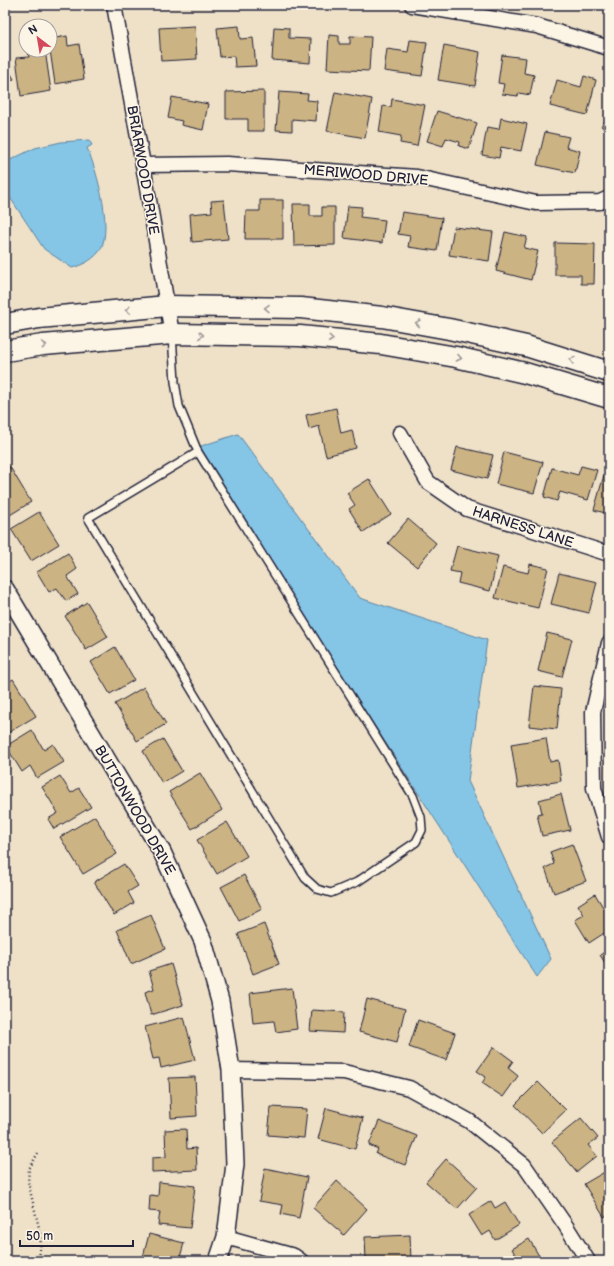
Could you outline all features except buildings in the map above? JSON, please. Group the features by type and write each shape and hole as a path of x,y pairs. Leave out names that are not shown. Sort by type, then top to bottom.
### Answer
{"main road":[{"path":"5,324 39,318 167,306 301,308 382,318 449,329 526,346 609,372"},
{"path":"5,351 43,345 172,334 300,336 382,344 456,357 525,374 609,398"}],"street":[{"name":"BRIARWOOD DRIVE","path":"114,5 172,334"},
{"path":"412,5 537,26 609,48"},
{"name":"MERIWOOD DRIVE","path":"143,165 227,164 417,177 536,203 600,202 609,198"},
{"name":"HARNESS LANE","path":"400,433 428,482 467,509 609,554"},
{"name":"BUTTONWOOD DRIVE","path":"5,589 162,852 203,941 220,1001 231,1070 234,1164 226,1237 218,1261"},
{"path":"609,643 593,712 594,788 609,837"},
{"path":"231,1070 344,1072 409,1088 469,1121 524,1165 588,1261"},
{"path":"226,1237 294,1256 301,1261"}],"lane":[{"path":"172,334 175,382 179,406 198,452 413,796 421,817 422,830 416,842 357,882 331,893 317,889 305,878 88,518 198,452"}],"path":[{"path":"38,1153 29,1169 28,1182 41,1236 39,1261"}],"water":[{"path":"89,140 92,145 87,148 103,202 105,232 103,244 98,253 86,262 72,268 44,249 5,190 5,156 10,160 35,148 61,142"},
{"path":"238,434 360,598 487,640 468,781 551,959 537,977 195,448"}]}
